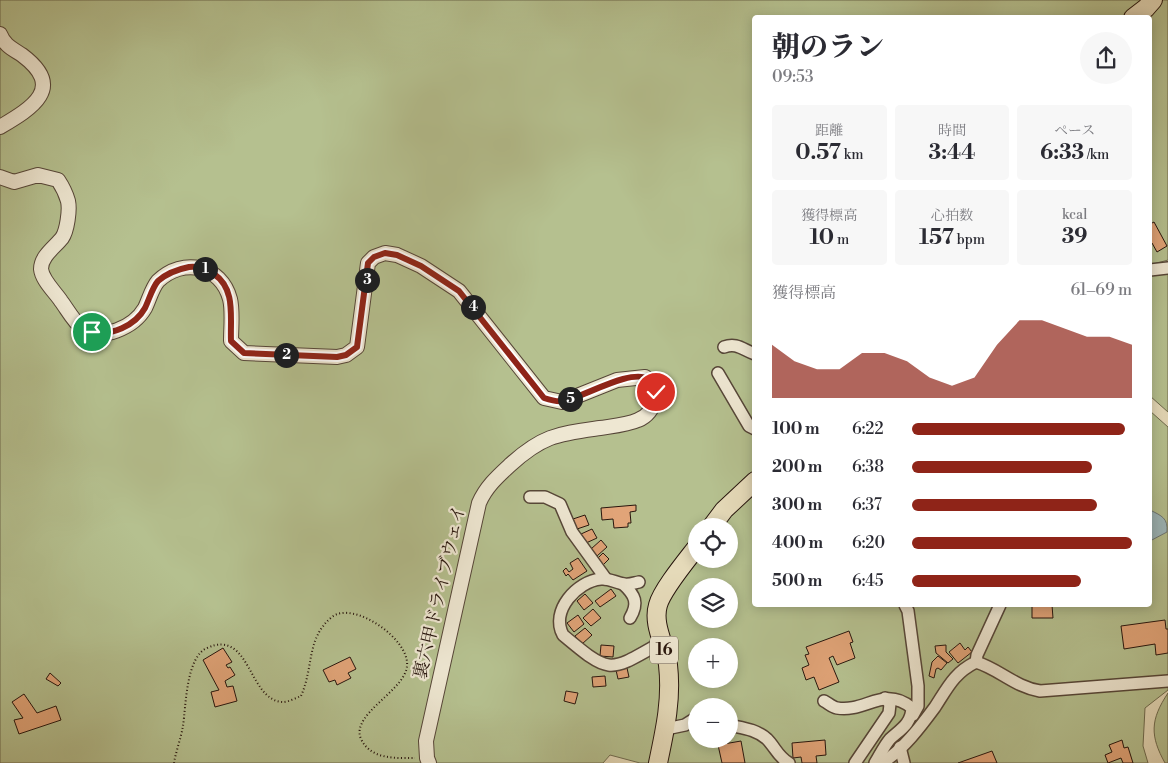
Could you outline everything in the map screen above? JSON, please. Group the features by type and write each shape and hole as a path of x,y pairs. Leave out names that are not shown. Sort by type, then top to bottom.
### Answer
{"main road":[{"path":"1137,15 1153,0"},
{"path":"719,518 730,504 752,484"},
{"name":"16","path":"658,763 666,729 670,697 668,663 657,617 658,605 688,559"}],"street":[{"path":"0,34 8,46 37,70 43,83 42,94 28,111 0,127"},
{"name":"裏六甲ドライブウェイ","path":"0,177 14,182 38,175 58,180 68,202 63,236 50,250 41,269 45,279 82,327 92,332 102,334 128,325 136,320 158,282 179,269 195,267 209,270 225,284 231,301 231,341 244,353 337,357 346,355 357,347 368,263 374,257 385,253 397,255 421,266 459,291 544,398 562,402 617,380 645,377 650,381 656,392 656,399 646,415 638,420 617,426 550,437 528,448 499,474 484,492 479,503 426,741 428,760"},
{"path":"1152,270 1168,268"},
{"path":"724,347 730,344 740,346 752,353"},
{"path":"718,373 749,426 752,428"},
{"path":"530,497 545,497 560,504 572,532 606,579"},
{"path":"639,582 623,584 606,579 595,580 570,596 560,619 560,630 563,635 593,660 610,666 632,659 662,642"},
{"path":"623,584 634,596 636,602 636,608 630,618"},
{"path":"882,763 890,740 904,729 918,706 918,686 906,607"},
{"path":"976,662 977,655 999,607"},
{"path":"882,763 900,747 934,707 949,684 963,669 976,662 988,666 1014,683 1040,691 1168,681"},
{"path":"824,701 837,708 852,708 885,698 904,702 912,708 912,716"},
{"path":"855,763 889,714 890,704 885,698"},
{"path":"666,729 688,723"},
{"path":"738,727 753,730 767,740 782,759 789,763"},
{"path":"900,747 904,763"}],"path":[{"path":"174,763 183,728 192,667 199,654 206,648 214,646 229,647 241,654 261,690 271,700 284,702 301,696 308,678 314,638 322,625 335,615 349,612 363,617 393,635 404,651 408,664 404,677 364,718 360,728 361,738 369,750 387,758 428,760"}],"green space":[{"path":"0,0 1168,0 1168,260 1152,264 1152,15 752,15 752,607 1152,607 1152,413 1168,427 1168,690 1145,708 1143,746 1148,763 640,763 610,755 603,763 0,763"},
{"path":"1168,272 1168,412 1152,398 1152,274"},
{"path":"1168,693 1168,763 1165,763 1157,744 1154,728 1158,712"}],"water":[{"path":"1152,511 1165,520 1167,532 1152,540"}],"building":[{"path":"1154,222 1167,246 1157,252 1152,243 1152,223"},
{"path":"636,505 636,511 630,512 631,523 628,523 628,527 614,528 613,519 602,520 601,508"},
{"path":"585,515 589,525 577,529 573,519"},
{"path":"592,529 597,538 586,543 581,534"},
{"path":"601,540 607,547 597,556 591,549"},
{"path":"603,553 609,559 603,565 597,559"},
{"path":"578,558 587,571 573,580 568,574 566,576 563,571 566,568 569,572 573,569 570,563"},
{"path":"611,589 616,596 600,607 595,601"},
{"path":"585,594 593,603 584,610 577,601"},
{"path":"1032,607 1052,607 1053,618 1032,618"},
{"path":"593,609 601,618 591,626 583,618"},
{"path":"578,615 584,624 574,632 567,623"},
{"path":"1165,620 1166,629 1168,629 1168,653 1156,655 1155,644 1124,649 1121,626"},
{"path":"585,628 592,635 582,644 575,636"},
{"path":"849,631 853,642 850,643 855,658 837,665 833,656 829,658 839,682 819,690 814,677 806,680 802,668 809,665 805,655 809,654 806,647"},
{"path":"960,643 965,650 968,647 972,652 958,663 949,652"},
{"path":"601,645 614,646 613,657 600,656"},
{"path":"946,645 946,652 953,659 948,663 936,653 935,646"},
{"path":"223,648 232,662 226,665 228,668 230,667 235,675 225,681 227,687 233,686 237,701 215,707 211,692 219,690 203,660"},
{"path":"938,656 947,663 941,670 936,669 934,678 929,676 932,662"},
{"path":"350,657 356,669 348,673 351,678 337,685 335,680 329,682 323,670"},
{"path":"627,668 629,677 618,679 616,670"},
{"path":"50,673 61,683 58,686 46,679"},
{"path":"605,676 606,686 593,687 592,677"},
{"path":"566,691 578,693 575,704 564,701"},
{"path":"24,694 37,713 56,706 61,720 19,734 14,720 23,718 12,702"},
{"path":"825,740 826,755 816,756 817,763 802,763 801,757 793,758 792,743"},
{"path":"1122,740 1124,748 1128,747 1133,763 1123,763 1121,758 1108,763 1105,755 1112,752 1109,745"},
{"path":"741,741 745,763 722,763 719,748 738,748 738,742"},
{"path":"992,751 997,763 958,763"}],"route":[{"path":"92,332 102,334 116,330 136,320 158,282 179,269 195,267 209,270 225,284 231,301 231,341 244,353 337,357 346,355 357,347 368,263 374,257 385,253 397,255 421,266 459,291 544,398 562,402 617,380 640,377 645,377 650,381 656,392"}]}
